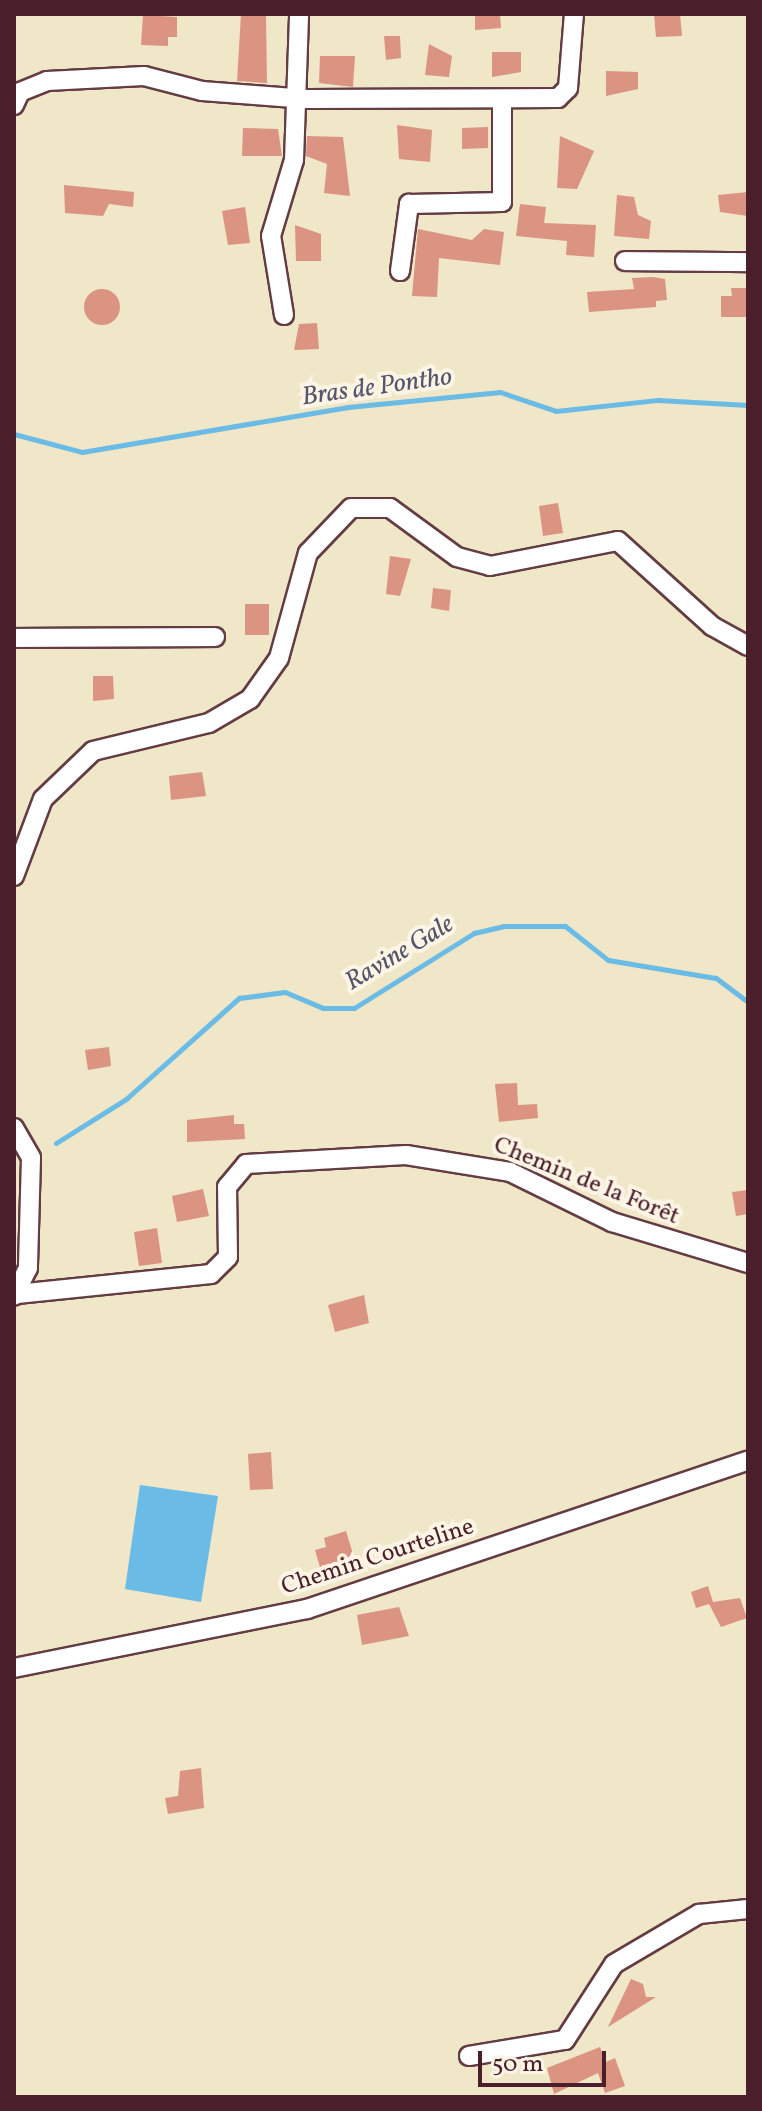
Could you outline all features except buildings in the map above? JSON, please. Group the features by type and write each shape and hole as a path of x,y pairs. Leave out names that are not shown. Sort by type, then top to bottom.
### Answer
{"street":[{"path":"284,315 271,236 291,178 299,14"},
{"path":"14,105 20,92 47,81 144,76 202,91 293,98 502,100 566,92 574,14"},
{"path":"400,271 409,204 502,202 502,100"},
{"path":"625,261 748,262"},
{"path":"14,876 43,799 93,751 209,723 250,699 279,658 308,553 351,508 390,508 457,557 490,566 618,541 712,626 748,646"},
{"path":"14,638 215,637"},
{"path":"14,1128 31,1158 28,1268 16,1295"},
{"name":"Chemin de la Forêt","path":"16,1295 211,1274 228,1257 227,1187 246,1164 391,1155 510,1172 612,1222 748,1263"},
{"name":"Chemin Courteline","path":"14,1668 307,1609 748,1461"},
{"path":"469,2056 565,2040 605,1974 636,1948 699,1914 748,1909"}],"water":[{"path":"140,1485 218,1496 201,1602 125,1589"}],"waterway":[{"name":"Bras de Pontho","path":"14,434 82,452 348,407 500,392 556,411 658,400 748,405"},
{"name":"Ravine Gale","path":"56,1143 126,1099 239,998 285,992 323,1008 354,1008 474,933 504,926 565,926 608,960 716,978 748,1002"}]}
